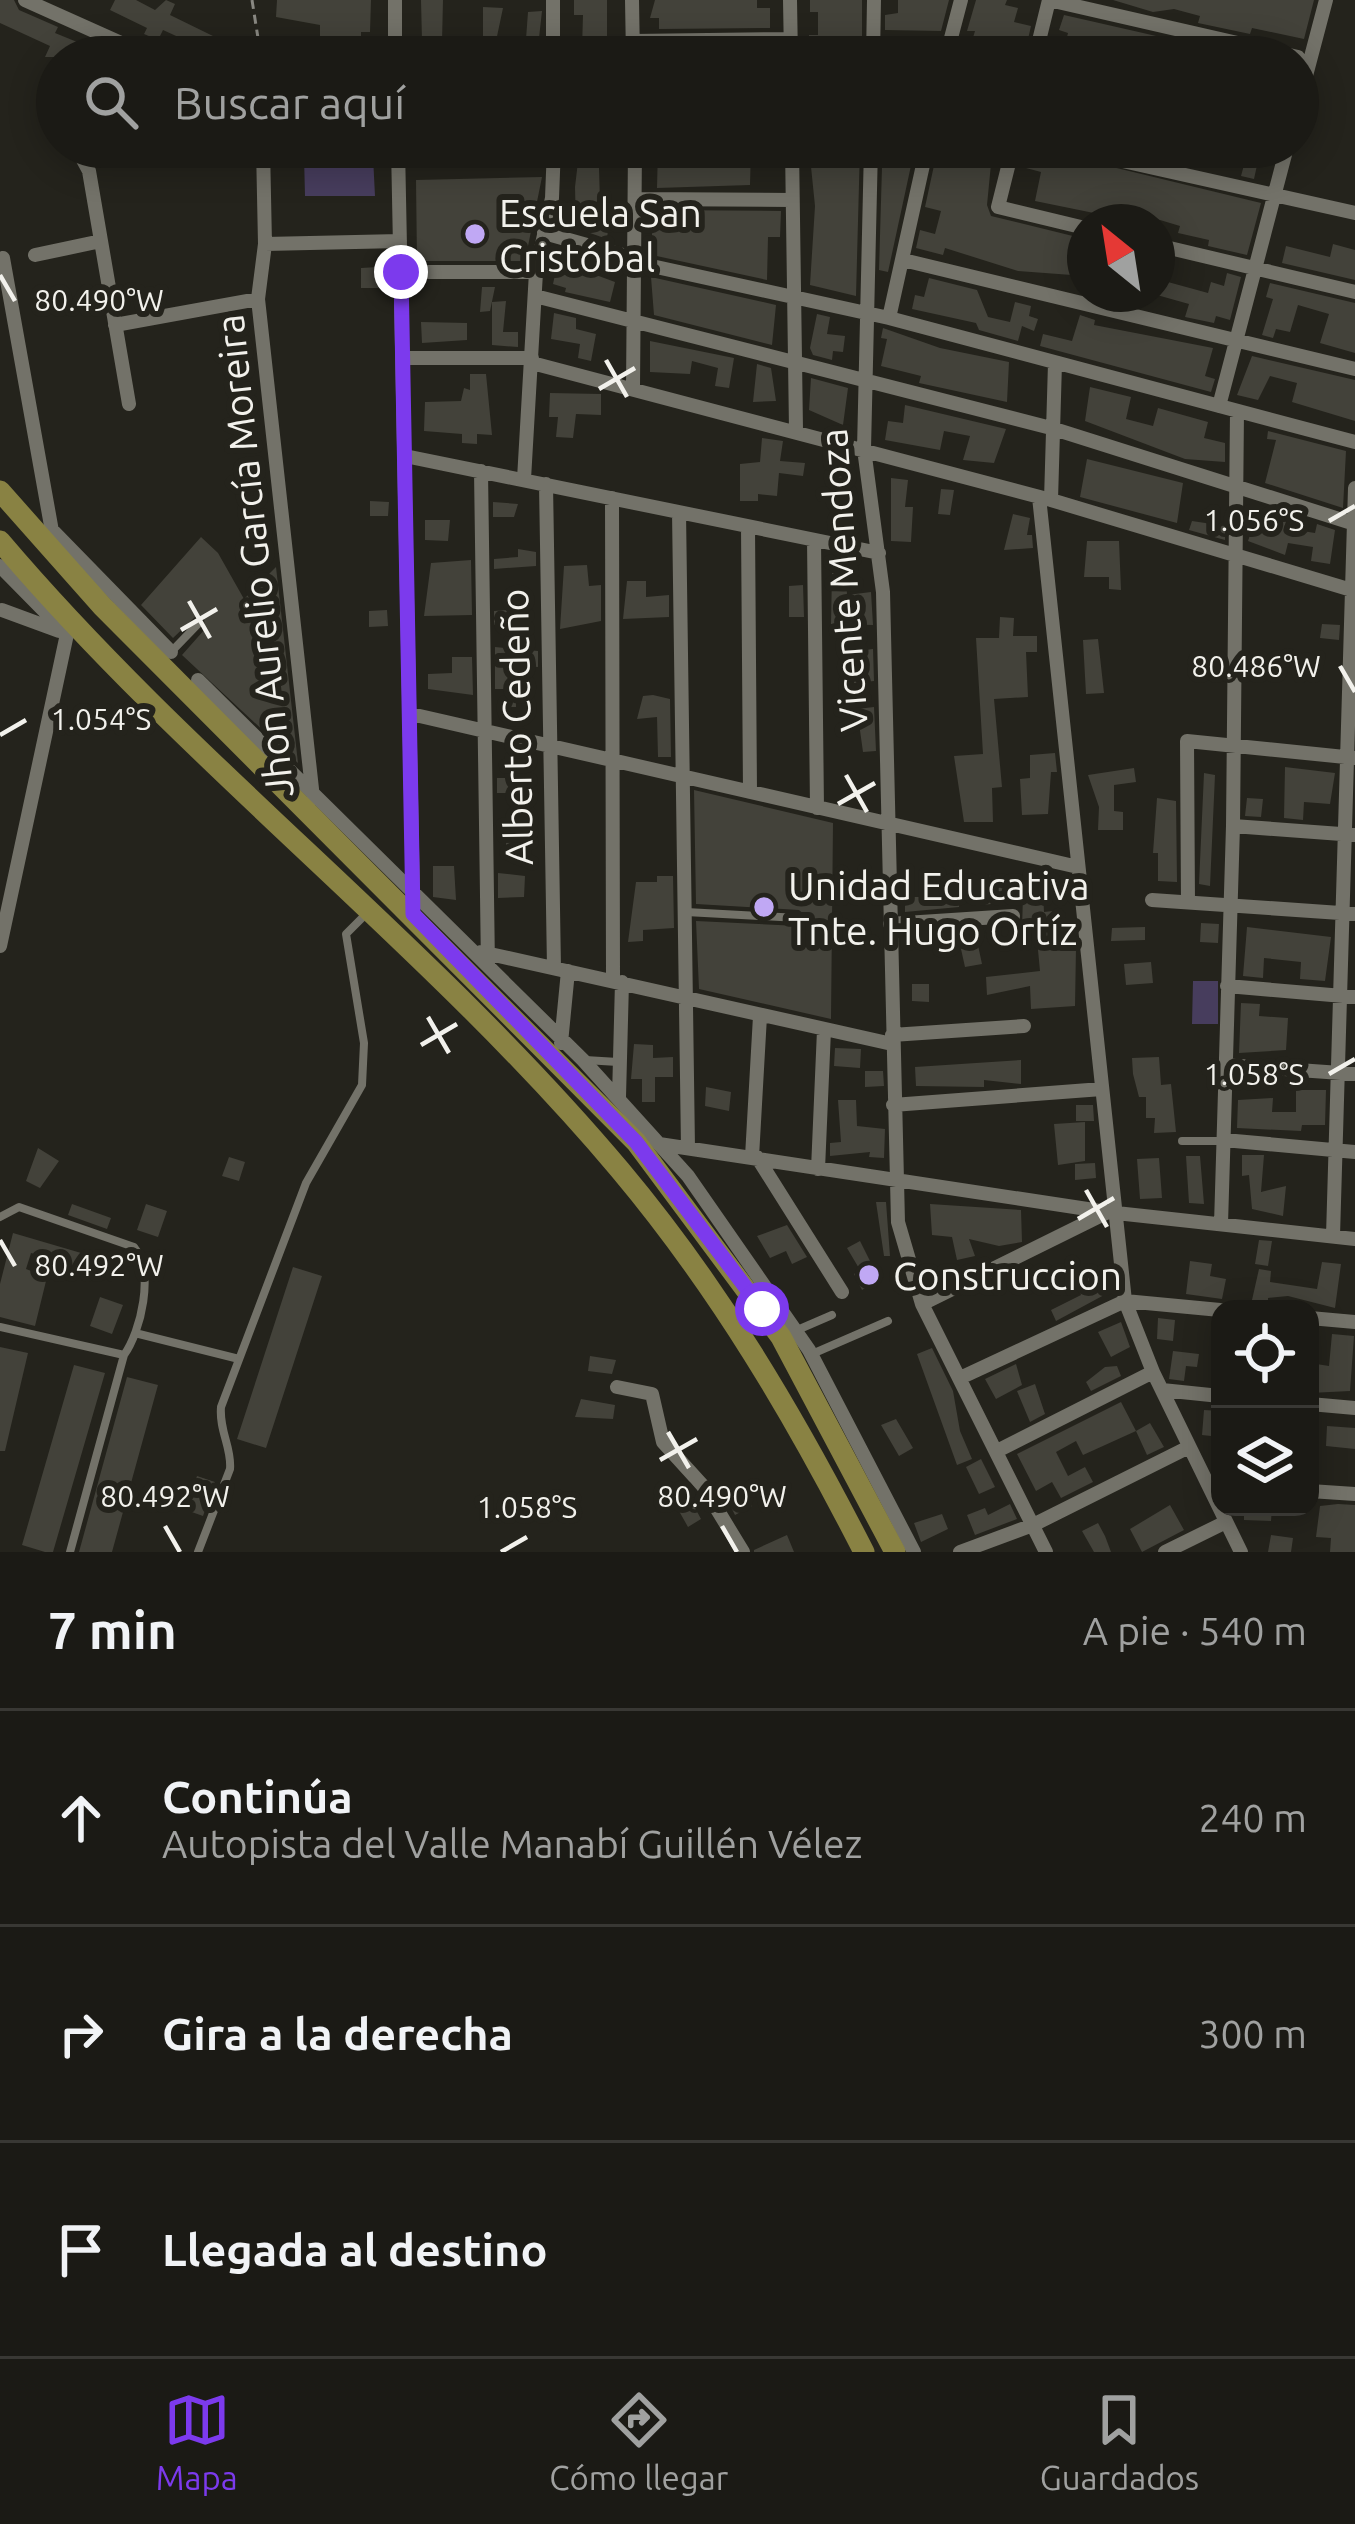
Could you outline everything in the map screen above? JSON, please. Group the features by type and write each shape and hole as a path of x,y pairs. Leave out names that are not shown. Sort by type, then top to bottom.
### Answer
{"main road":[{"path":"0,491 57,557 413,903 636,1142 781,1337 803,1358 896,1552"},
{"path":"0,541 9,568 368,912 574,1119 674,1238 781,1392 864,1552"}],"street":[{"path":"25,0 105,36"},
{"path":"394,0 395,36"},
{"path":"553,0 554,36"},
{"path":"632,0 633,36"},
{"path":"790,0 790,36"},
{"path":"873,36 874,0"},
{"path":"950,0 950,36"},
{"path":"951,36 961,0"},
{"path":"1040,36 1049,0 1206,36"},
{"path":"1311,36 1326,0"},
{"path":"87,168 129,404"},
{"name":"Jhon Aurelio García Moreira","path":"263,168 265,244 258,299 314,805"},
{"path":"392,936 413,903 398,168"},
{"path":"524,479 536,272 552,168"},
{"path":"633,388 635,168"},
{"path":"792,168 796,430"},
{"name":"Vicente Mendoza","path":"871,168 864,448 879,553 894,1181 902,1243 922,1304 1046,1552"},
{"path":"889,318 923,168"},
{"path":"1008,168 998,206 1067,223"},
{"path":"1154,168 1355,213"},
{"path":"1219,406 1281,168"},
{"path":"636,199 793,200"},
{"path":"544,233 637,261 889,318 1355,442"},
{"path":"265,244 400,241"},
{"path":"35,255 101,242"},
{"path":"1175,249 1355,292"},
{"path":"3,258 57,557"},
{"path":"903,260 1236,336 1355,369"},
{"path":"401,272 536,272"},
{"path":"535,296 867,377 1052,428 1353,523"},
{"path":"115,325 258,299"},
{"path":"403,358 532,360 1045,498 1352,590"},
{"path":"1055,363 1045,498 1111,1213 1125,1300 1153,1372 1189,1447 1211,1480"},
{"path":"1221,1224 1233,826 1237,411"},
{"path":"405,456 879,553"},
{"path":"482,471 482,956"},
{"name":"Alberto Cedeño","path":"546,484 548,743 561,969 560,1062"},
{"path":"1333,1236 1338,1073 1347,996 1355,488"},
{"path":"612,498 620,1098"},
{"path":"679,512 688,1148"},
{"path":"748,527 750,792"},
{"path":"51,529 165,657"},
{"path":"814,541 817,808"},
{"path":"0,946 71,630 1,614 9,568"},
{"path":"198,680 314,805"},
{"path":"411,714 1078,867"},
{"path":"1188,902 1187,741 1350,757"},
{"path":"1233,826 1349,834"},
{"path":"1152,900 1348,913"},
{"path":"368,912 413,903 482,956 662,1144 743,1249 914,1552"},
{"path":"890,924 1013,916"},
{"path":"482,956 618,981 824,1030 892,1040 1024,1026"},
{"path":"1227,986 1347,996"},
{"path":"760,1016 754,1157 842,1292"},
{"path":"818,1168 824,1030"},
{"path":"1226,1065 1355,1074"},
{"path":"892,1105 1102,1089"},
{"path":"1224,1141 1355,1152"},
{"path":"636,1142 1111,1213 1355,1238"},
{"path":"922,1304 1111,1213"},
{"path":"960,1378 1125,1300 1211,1309"},
{"path":"1319,1319 1355,1322"},
{"path":"997,1450 1153,1372"},
{"path":"617,1387 652,1394 657,1425 672,1457 703,1486 743,1552"},
{"path":"1162,1390 1211,1395"},
{"path":"1319,1405 1355,1408"},
{"path":"960,1552 1033,1525 1189,1447"},
{"path":"1319,1492 1355,1494"},
{"path":"1224,1516 1241,1552"},
{"path":"1165,1552 1226,1522"}],"lane":[{"path":"165,657 198,624"},
{"path":"198,1552 230,1469 231,1455 219,1426 239,1359 306,1183 362,1085 364,1042 346,934 368,912"},
{"path":"686,912 799,917"},
{"path":"583,1060 620,1062"},
{"path":"1182,1141 1224,1141"},
{"path":"0,1217 19,1208 134,1247 143,1264 139,1334 124,1355 70,1552"},
{"path":"781,1337 832,1315"},
{"path":"803,1358 888,1321"},
{"path":"0,1327 124,1355"},
{"path":"139,1334 239,1359"}],"path":[{"path":"252,0 258,36"}],"shaded area":[{"path":"304,168 374,168 375,196 305,196"},
{"path":"1193,981 1218,981 1218,1024 1192,1024"}],"building":[{"path":"0,0 14,0 19,10 58,27 55,33 62,36 36,40 0,23"},
{"path":"115,0 136,0 155,10 166,0 175,4 170,15 213,36 176,36 163,30 160,36 149,36 144,34 147,28 110,10"},
{"path":"277,0 371,0 370,32 361,32 361,36 320,36 320,25 276,17"},
{"path":"421,0 443,0 442,36 422,36"},
{"path":"574,0 607,0 607,36 582,36 583,15 574,15"},
{"path":"655,0 757,0 757,8 770,8 770,28 659,29 659,18 650,18"},
{"path":"810,0 862,0 862,36 809,36 818,35 818,12 810,12"},
{"path":"898,0 949,0 941,31 885,30 885,15 898,13"},
{"path":"976,0 1007,0 1005,5 1018,8 1014,22 1031,26 1029,36 973,36 975,31 967,31"},
{"path":"1113,0 1314,0 1305,36 1252,28 1250,34 1198,23 1200,16 1174,9 1153,12"},
{"path":"483,7 503,8 497,36 483,36"},
{"path":"542,11 539,36 526,36 528,12"},
{"path":"1064,15 1156,36 1067,36 1059,30"},
{"path":"577,168 599,168 600,203 610,211 607,239 576,228"},
{"path":"657,168 750,168 750,185 657,188"},
{"path":"811,168 859,168 856,296 810,285 815,206"},
{"path":"882,168 910,168 888,272 879,270"},
{"path":"933,168 991,168 987,205 991,216 1067,235 1067,275 1018,271 945,248 943,255 916,248 920,230 935,234 941,211 925,207"},
{"path":"1026,168 1117,168 1261,203 1247,255 1178,233 1175,204 1067,208 1035,201 1041,172"},
{"path":"1243,168 1256,168 1254,179 1241,176"},
{"name":"Escuela San Cristóbal","path":"542,177 525,261 417,261 416,180"},
{"path":"652,210 781,211 780,237 768,237 767,280 652,255"},
{"path":"1333,244 1355,250 1355,280 1282,263 1286,246 1330,257"},
{"path":"558,261 615,282 610,302 565,292 566,288 553,284"},
{"path":"378,267 378,288 361,288 361,268"},
{"path":"1227,273 1241,277 1230,320 1216,316 1214,323 1185,317 1189,304 1175,300 1175,284 1208,293 1211,282 1224,286"},
{"path":"651,277 776,305 772,345 654,315"},
{"path":"929,278 977,290 988,317 1010,322 1015,302 1031,306 1029,316 1038,319 1034,331 1022,326 1018,341 979,330 976,323 912,309 915,295 924,297"},
{"path":"1270,283 1355,303 1355,353 1320,343 1329,314 1298,305 1290,332 1276,329 1273,338 1262,335 1273,299 1266,297"},
{"path":"482,287 495,287 490,311 480,312"},
{"path":"506,301 503,332 518,332 518,347 492,345 492,302"},
{"path":"554,313 576,318 576,329 596,334 591,361 578,358 580,344 551,339"},
{"path":"817,314 830,317 827,334 845,336 843,352 833,351 832,360 813,355 810,348"},
{"path":"1080,315 1095,320 1094,325 1213,348 1205,376 1215,379 1211,392 1040,346 1043,334 1072,341"},
{"path":"421,322 467,323 467,340 422,343"},
{"path":"883,328 940,348 1009,362 1007,402 919,383 921,376 881,366 887,339 881,338"},
{"path":"650,341 734,358 729,388 715,386 718,368 692,361 690,374 650,372"},
{"path":"1252,356 1355,380 1355,421 1292,402 1297,383 1270,376 1258,400 1237,395"},
{"path":"757,364 771,368 776,401 753,402"},
{"path":"470,374 486,374 492,435 477,434 477,444 462,443 462,434 424,431 425,402 461,401 464,388 470,390"},
{"path":"811,378 848,388 843,425 809,410"},
{"path":"1090,387 1131,397 1126,419 1153,426 1158,408 1208,422 1204,438 1225,443 1225,462 1185,459 1085,421"},
{"path":"550,393 601,394 601,415 576,414 573,438 556,437 558,417 549,417"},
{"path":"905,405 1006,429 994,463 963,460 970,436 944,431 940,450 885,440 888,421 903,423"},
{"path":"1268,431 1346,451 1343,508 1265,483 1276,440 1267,439"},
{"path":"762,438 783,441 780,461 805,463 803,476 779,473 777,496 758,494 758,501 740,501 740,464 760,462"},
{"path":"1087,459 1183,483 1177,523 1080,497"},
{"path":"830,463 843,463 844,492 831,492"},
{"path":"891,478 908,480 905,507 913,507 911,542 891,541"},
{"path":"941,489 954,490 950,515 938,514"},
{"path":"370,501 389,502 388,516 370,516"},
{"path":"493,502 518,504 514,517 493,517"},
{"path":"1247,508 1288,515 1284,528 1315,533 1317,524 1335,530 1330,564 1311,561 1313,547 1288,543 1285,555 1248,541 1254,523 1247,523"},
{"path":"1013,514 1030,518 1027,535 1032,535 1033,548 1004,550"},
{"path":"425,520 450,520 448,541 425,540"},
{"path":"1192,521 1225,526 1225,540 1189,530"},
{"path":"201,537 218,553 244,599 276,567 298,763 182,655 205,629 204,619 195,617 173,638 141,605"},
{"path":"1087,541 1119,541 1121,590 1109,589 1109,577 1084,577"},
{"path":"518,549 536,552 536,566 494,569 494,559 518,557"},
{"path":"471,560 472,615 424,616 431,563"},
{"path":"587,565 589,586 601,585 601,621 560,629 564,566"},
{"path":"832,573 846,573 847,595 871,592 873,625 831,624"},
{"path":"627,581 646,581 646,597 669,595 669,617 623,619"},
{"path":"803,585 804,617 789,617 789,586"},
{"path":"518,609 519,622 494,625 494,611"},
{"path":"387,610 388,626 369,627 369,611"},
{"path":"1000,617 1014,618 1013,636 1037,636 1037,652 1026,652 1028,697 994,699 1002,787 992,788 993,822 964,822 954,756 983,754 976,638 999,638"},
{"path":"1322,624 1340,625 1339,640 1320,638"},
{"path":"1098,639 1104,693 1086,694 1083,640"},
{"path":"495,647 538,651 538,667 515,665 516,707 505,707 505,689 495,689"},
{"path":"873,649 874,681 854,683 856,651"},
{"path":"452,657 472,657 473,695 428,689 428,674 452,673"},
{"path":"643,696 670,699 671,757 658,757 657,717 637,719"},
{"path":"874,707 876,751 863,752 857,709"},
{"path":"1055,753 1057,772 1051,772 1048,814 1022,815 1020,779 1030,778 1030,755"},
{"path":"1285,767 1335,773 1330,804 1304,802 1303,820 1284,818"},
{"path":"1134,768 1136,782 1114,785 1114,811 1123,812 1123,830 1098,830 1099,807 1088,775"},
{"path":"1204,773 1215,775 1210,886 1199,884"},
{"path":"497,778 516,778 515,793 497,793"},
{"name":"Unidad Educativa Tnte. Hugo Ortíz","path":"694,790 833,823 831,1019 699,989 696,921 799,926 807,917 799,910 696,904"},
{"path":"1157,798 1176,801 1177,882 1158,881 1158,853 1153,853"},
{"path":"1247,798 1263,799 1261,817 1245,816"},
{"path":"506,830 523,830 523,848 506,848"},
{"path":"433,866 454,866 456,900 433,897"},
{"path":"498,873 525,876 524,897 498,898"},
{"path":"657,876 673,876 674,928 643,930 643,941 628,942 636,882 657,882"},
{"path":"1021,876 1021,900 983,905 981,895 960,896 959,907 905,912 905,897 933,897 935,886 947,880"},
{"path":"1043,893 1044,912 1053,911 1052,930 1068,928 1076,948 1075,1006 1031,1009 1030,986 987,995 986,977 1040,971 1036,929 1022,929 1023,895"},
{"path":"1201,923 1219,924 1218,943 1200,942"},
{"path":"1145,927 1145,940 1111,941 1112,928"},
{"path":"1247,927 1331,937 1325,981 1300,979 1301,962 1264,958 1263,978 1243,976"},
{"path":"976,936 982,964 965,967 959,940"},
{"path":"1151,962 1153,983 1126,985 1124,964"},
{"path":"912,984 929,984 929,1002 912,1001"},
{"path":"1241,1003 1260,1004 1259,1016 1288,1018 1286,1050 1239,1053"},
{"path":"634,1044 653,1045 653,1058 673,1057 673,1077 655,1077 655,1102 642,1102 642,1079 631,1079"},
{"path":"835,1048 861,1049 860,1068 834,1066"},
{"path":"1159,1057 1161,1085 1171,1084 1176,1132 1154,1133 1155,1118 1146,1118 1146,1097 1139,1097 1133,1074 1132,1058"},
{"path":"1021,1060 1021,1084 984,1080 984,1087 916,1086 915,1067"},
{"path":"865,1071 883,1071 884,1086 865,1087"},
{"path":"706,1087 731,1092 729,1111 705,1106"},
{"path":"1296,1090 1326,1090 1325,1125 1302,1125 1301,1131 1237,1128 1238,1100 1273,1098 1272,1112 1296,1112"},
{"path":"838,1100 856,1100 857,1126 885,1129 884,1158 869,1157 870,1152 830,1156 830,1143 841,1142"},
{"path":"1076,1105 1093,1105 1094,1121 1076,1121"},
{"path":"1085,1122 1085,1161 1058,1165 1054,1124"},
{"path":"38,1148 59,1161 40,1188 26,1181"},
{"path":"1242,1155 1264,1155 1261,1192 1286,1186 1283,1216 1252,1209 1249,1175 1242,1176"},
{"path":"1186,1156 1200,1156 1204,1204 1189,1203"},
{"path":"229,1157 245,1162 239,1181 222,1176"},
{"path":"1159,1158 1162,1198 1140,1199 1137,1159"},
{"path":"1095,1163 1096,1178 1075,1180 1075,1164"},
{"path":"876,1202 886,1202 890,1256 884,1256"},
{"path":"72,1204 111,1218 107,1229 68,1215"},
{"path":"146,1204 167,1211 158,1237 137,1230"},
{"path":"930,1204 1021,1210 1022,1242 999,1246 969,1239 975,1256 957,1260 952,1237 932,1235"},
{"path":"787,1225 807,1257 792,1264 786,1251 770,1258 757,1236"},
{"path":"13,1233 105,1260 101,1274 31,1253 26,1269 47,1277 35,1326 0,1317 0,1284"},
{"path":"1259,1240 1272,1241 1268,1266 1255,1264"},
{"path":"860,1241 879,1279 862,1290 854,1274 860,1270 847,1248"},
{"path":"1190,1261 1212,1264 1210,1276 1226,1279 1222,1299 1186,1294"},
{"path":"1322,1262 1341,1264 1335,1308 1319,1300 1288,1296 1252,1300 1259,1269 1271,1271 1270,1282 1317,1289"},
{"path":"293,1267 322,1276 266,1448 237,1439"},
{"path":"1093,1271 1106,1294 1056,1321 1051,1310 1081,1295 1074,1280"},
{"path":"100,1297 123,1305 112,1334 90,1326"},
{"path":"1158,1318 1175,1320 1173,1341 1157,1339"},
{"path":"1121,1322 1130,1347 1111,1357 1098,1332"},
{"path":"1332,1334 1354,1336 1350,1391 1319,1393 1319,1364 1329,1366"},
{"path":"0,1347 28,1353 5,1451 0,1451"},
{"path":"932,1348 953,1391 960,1431 972,1459 957,1465 917,1354"},
{"path":"1173,1351 1199,1354 1197,1367 1186,1366 1184,1381 1169,1379"},
{"path":"590,1356 616,1360 612,1374 588,1371"},
{"path":"1016,1364 1022,1385 996,1399 985,1379"},
{"path":"74,1365 105,1373 53,1552 45,1552 22,1545"},
{"path":"1117,1366 1121,1376 1091,1391 1086,1382 1105,1367"},
{"path":"127,1377 158,1385 112,1552 79,1552"},
{"path":"1035,1384 1045,1414 1030,1422 1017,1391"},
{"path":"581,1399 615,1405 613,1419 575,1417"},
{"path":"1121,1402 1136,1431 1083,1455 1076,1441 1056,1452 1068,1476 1085,1467 1093,1482 1061,1498 1052,1482 1036,1491 1017,1454"},
{"path":"1204,1410 1211,1410 1211,1436 1202,1435"},
{"path":"896,1419 913,1448 899,1456 881,1425"},
{"path":"1150,1423 1164,1447 1147,1455 1136,1431"},
{"path":"1327,1426 1355,1428 1355,1449 1326,1446"},
{"path":"981,1459 995,1487 979,1494 966,1467"},
{"path":"197,1476 215,1482 203,1516 186,1510"},
{"path":"745,1492 752,1506 735,1515 728,1501"},
{"path":"693,1504 701,1519 688,1527 679,1511"},
{"path":"1010,1504 1017,1519 975,1535 967,1515 985,1508 988,1515"},
{"path":"1170,1505 1184,1530 1142,1552 1130,1529"},
{"path":"1355,1505 1355,1552 1330,1552 1331,1538 1316,1537 1320,1506"},
{"path":"942,1514 948,1529 921,1542 914,1523"},
{"path":"1244,1516 1271,1516 1271,1521 1244,1520"},
{"path":"1098,1523 1111,1552 1094,1552 1082,1531"},
{"path":"787,1535 794,1552 754,1552 754,1550"},
{"path":"1271,1535 1293,1538 1291,1552 1268,1552"}],"place":[{"name":"Escuela San Cristóbal","path":"475,234"},
{"name":"Unidad Educativa Tnte. Hugo Ortíz","path":"764,907"},
{"name":"Construccion","path":"869,1275"}],"route":[{"path":"401,272 413,914 636,1142 762,1309"}]}
